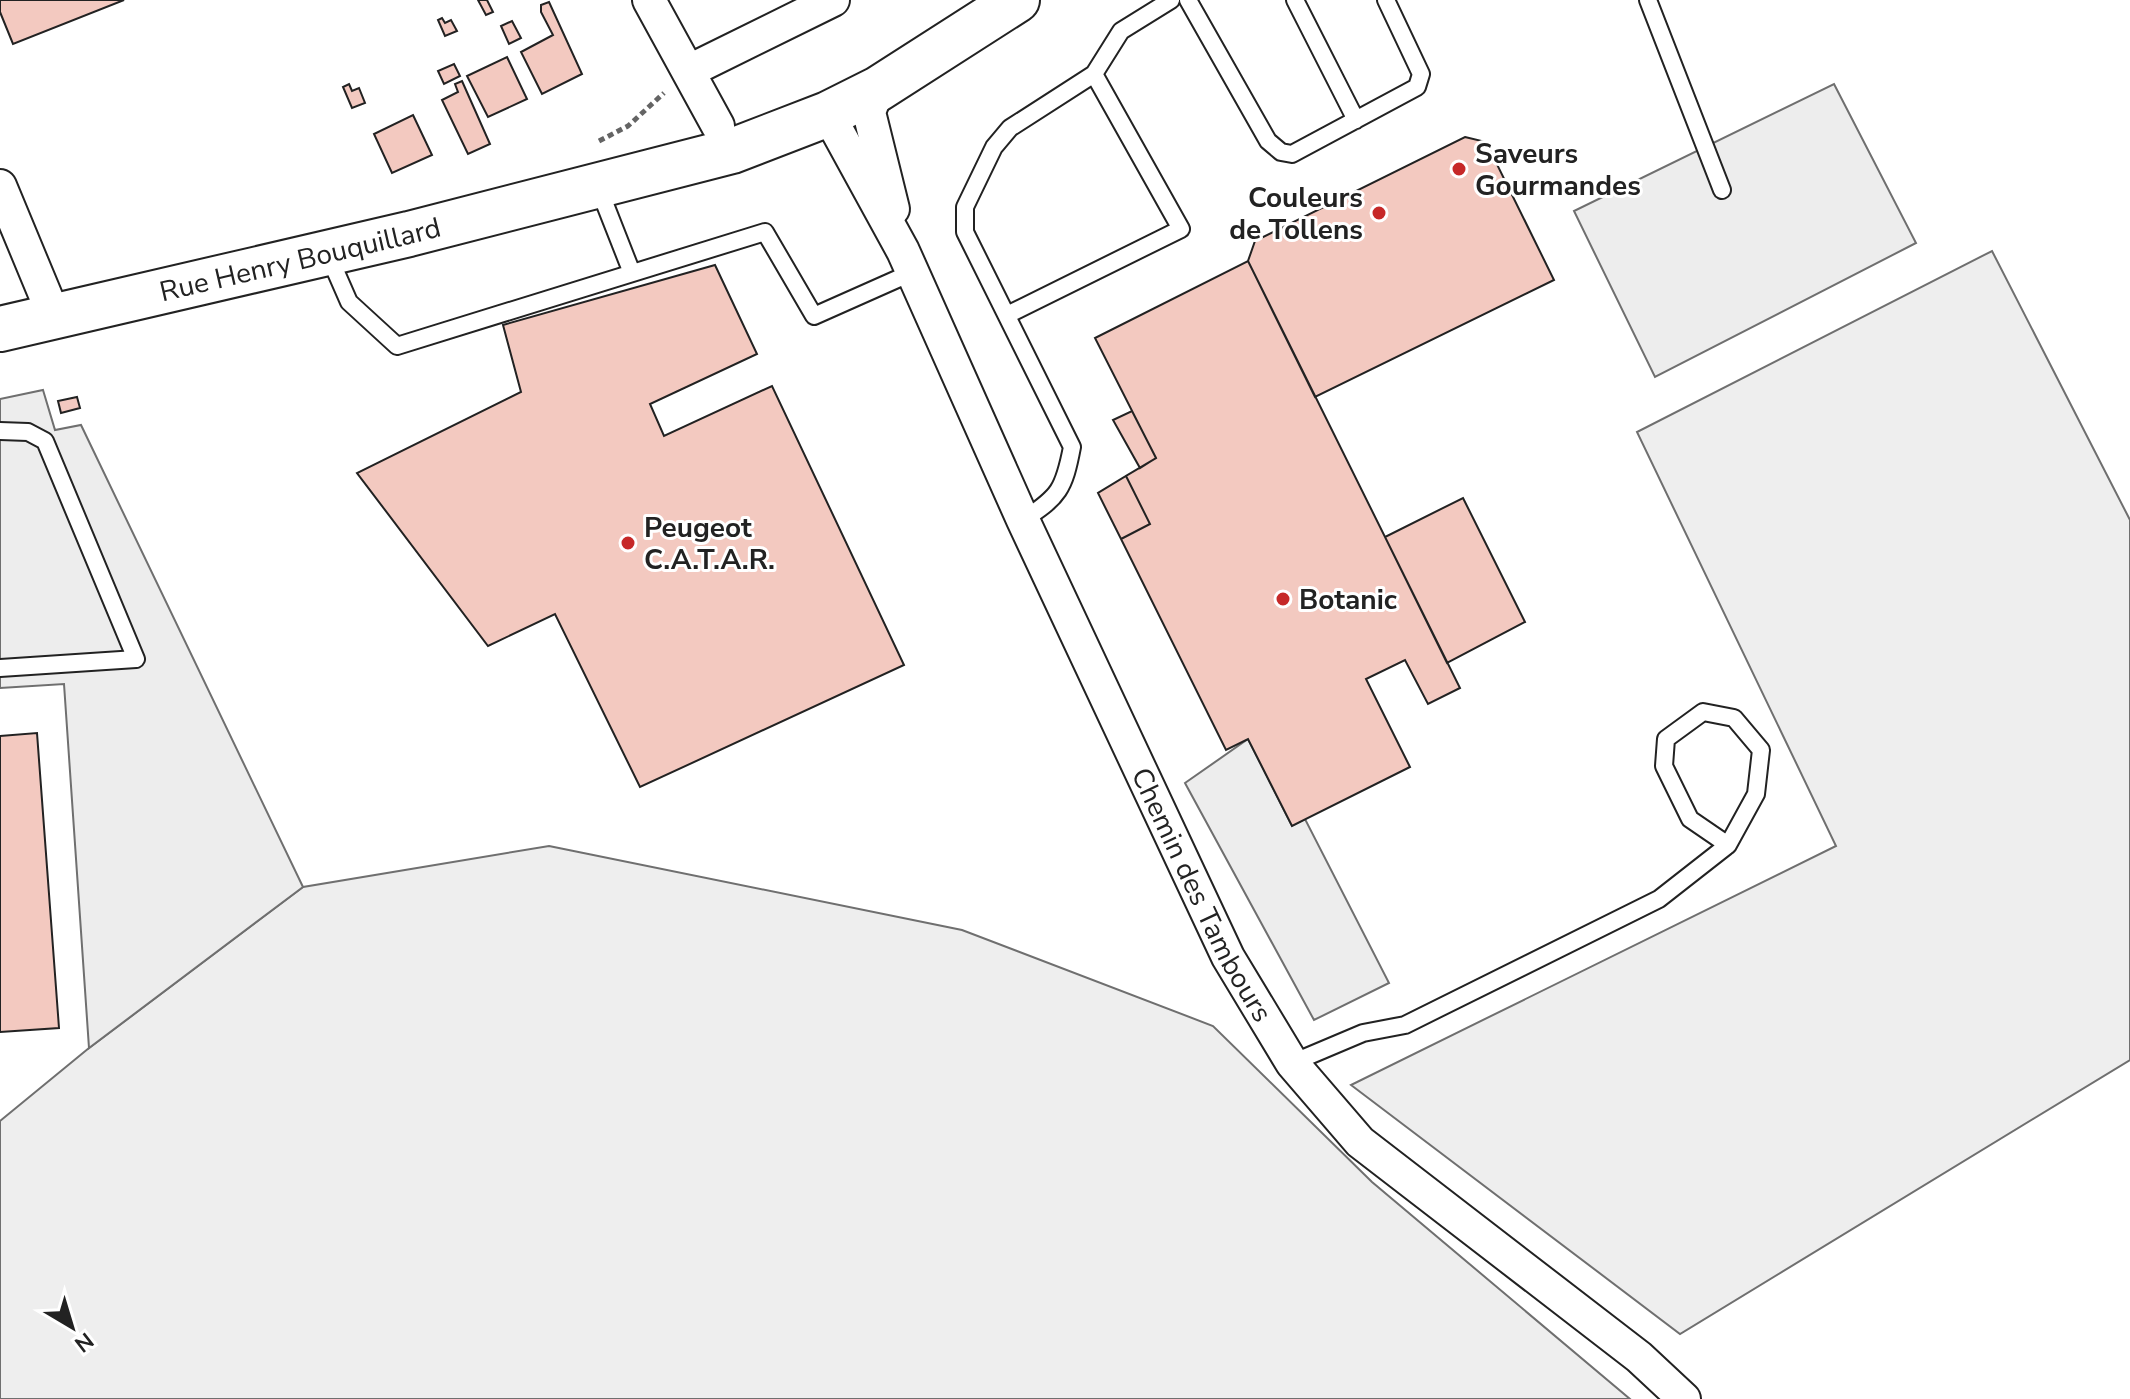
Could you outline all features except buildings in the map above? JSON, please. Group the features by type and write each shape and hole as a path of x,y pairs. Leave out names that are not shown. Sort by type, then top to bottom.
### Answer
{"main road":[{"name":"Rue Henry Bouquillard","path":"828,114 994,0"},
{"name":"Rue Henry Bouquillard","path":"598,185 718,126 803,94 994,0"},
{"name":"Rue Henry Bouquillard","path":"0,329 328,253 732,151 828,114 878,89 1017,0"}],"street":[{"path":"649,0 718,126"},
{"path":"689,71 833,0"},
{"name":"Chemin des Tambours","path":"878,89 869,112 908,262"},
{"name":"Chemin des Tambours","path":"828,114 908,262 1023,520 1228,957 1292,1063 1360,1142 1639,1357 1684,1399"},
{"path":"0,186 54,316"}],"lane":[{"path":"1023,520 1055,500 1066,478 1072,447 965,232 965,207 994,147 1010,128 1094,74 1121,31 1171,0"},
{"path":"1188,0 1268,141 1281,152 1292,154 1417,87 1421,74 1386,0"},
{"path":"1295,0 1356,120"},
{"path":"1648,0 1722,190"},
{"path":"1007,315 1181,229 1094,74"},
{"path":"598,185 632,273"},
{"path":"328,253 349,302 397,346 765,232 814,316 908,262"},
{"path":"0,431 28,432 45,441 136,659 0,668"},
{"path":"1292,1063 1363,1033 1405,1025 1631,913 1659,899 1728,845 1756,794 1761,750 1734,718 1703,712 1666,739 1664,766 1690,819 1728,845"}],"shaded area":[{"path":"1834,84 1916,243 1655,377 1574,211"},
{"path":"1992,251 2130,520 2130,1060 1680,1334 1351,1085 1836,846 1637,432"},
{"path":"43,390 55,430 81,425 303,887 89,1048 64,684 0,688 0,399"},
{"path":"1248,739 1292,826 1305,819 1389,983 1314,1020 1185,783"},
{"path":"549,846 962,930 1213,1026 1372,1182 1630,1399 0,1399 0,1121 89,1048 303,887"}],"place":[{"name":"Saveurs Gourmandes","path":"1459,169"},
{"name":"Couleurs de Tollens","path":"1379,213"},
{"name":"Peugeot C.A.T.A.R.","path":"628,543"},
{"name":"Botanic","path":"1283,599"}]}
